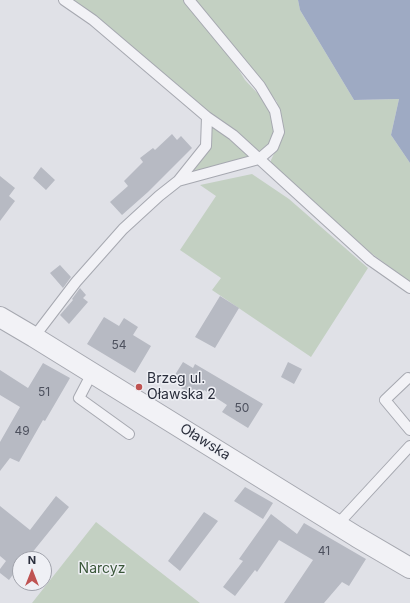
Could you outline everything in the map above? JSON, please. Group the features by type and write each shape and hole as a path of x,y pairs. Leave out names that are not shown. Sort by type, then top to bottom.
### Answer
{"street":[{"name":"Oławska","path":"0,317 34,336 337,525 410,568"}],"lane":[{"path":"64,0 93,20 207,117 233,135 370,260 410,288"},
{"path":"178,180 258,159 273,147 279,132 275,111 260,86 188,0"},
{"path":"34,336 76,282 123,229 178,180 206,146 207,117"},
{"path":"92,372 79,398 129,434"},
{"path":"408,378 386,400 410,430"},
{"path":"337,525 410,446"}],"green space":[{"path":"72,0 298,0 300,10 354,100 399,99 391,135 410,163 410,282 371,253 271,165 271,160 281,139 277,102 199,5 245,80 262,98 271,114 275,127 271,140 266,147 257,152 89,11"},
{"path":"211,123 252,157 188,176"},
{"path":"252,174 289,199 368,268 311,357 212,290 221,278 180,250 216,196 200,185"},
{"name":"Narcyz","path":"96,522 200,603 32,603 41,591 52,591 52,578"}],"water":[{"path":"298,0 410,0 410,163 391,135 399,99 354,100 300,10"}],"building":[{"path":"172,134 177,140 181,136 192,148 148,192 122,215 110,202 128,186 124,181 143,162 140,158 153,148 155,150"},
{"path":"41,167 55,180 46,190 33,178"},
{"path":"0,176 15,188 9,196 15,201 0,221"},
{"path":"60,265 71,277 63,288 50,273"},
{"path":"80,288 86,295 83,298 88,302 69,324 60,315 73,300 72,299"},
{"path":"220,296 239,308 215,348 195,337"},
{"path":"104,317 119,326 124,318 138,327 133,335 151,346 135,373 87,344"},
{"path":"183,362 193,368 195,364 263,404 248,428 222,412 227,405 204,390 199,399 181,388 183,384 173,378"},
{"path":"288,362 302,369 294,384 281,377"},
{"path":"43,363 70,378 45,421 43,420 19,462 10,458 0,471 0,442 20,407 0,395 0,370 28,388"},
{"path":"245,487 273,503 263,519 234,501"},
{"path":"56,496 69,507 33,551 12,551 12,576 9,580 0,573 0,569 6,561 0,556 0,506 30,530"},
{"path":"204,512 218,521 180,571 168,561"},
{"path":"271,514 297,534 304,523 366,559 349,586 342,582 324,603 284,603 313,560 279,540 257,572 255,570 235,596 223,587 243,561 239,559"}],"place":[{"name":"Brzeg ul. Oławska 2","path":"139,387"}]}
